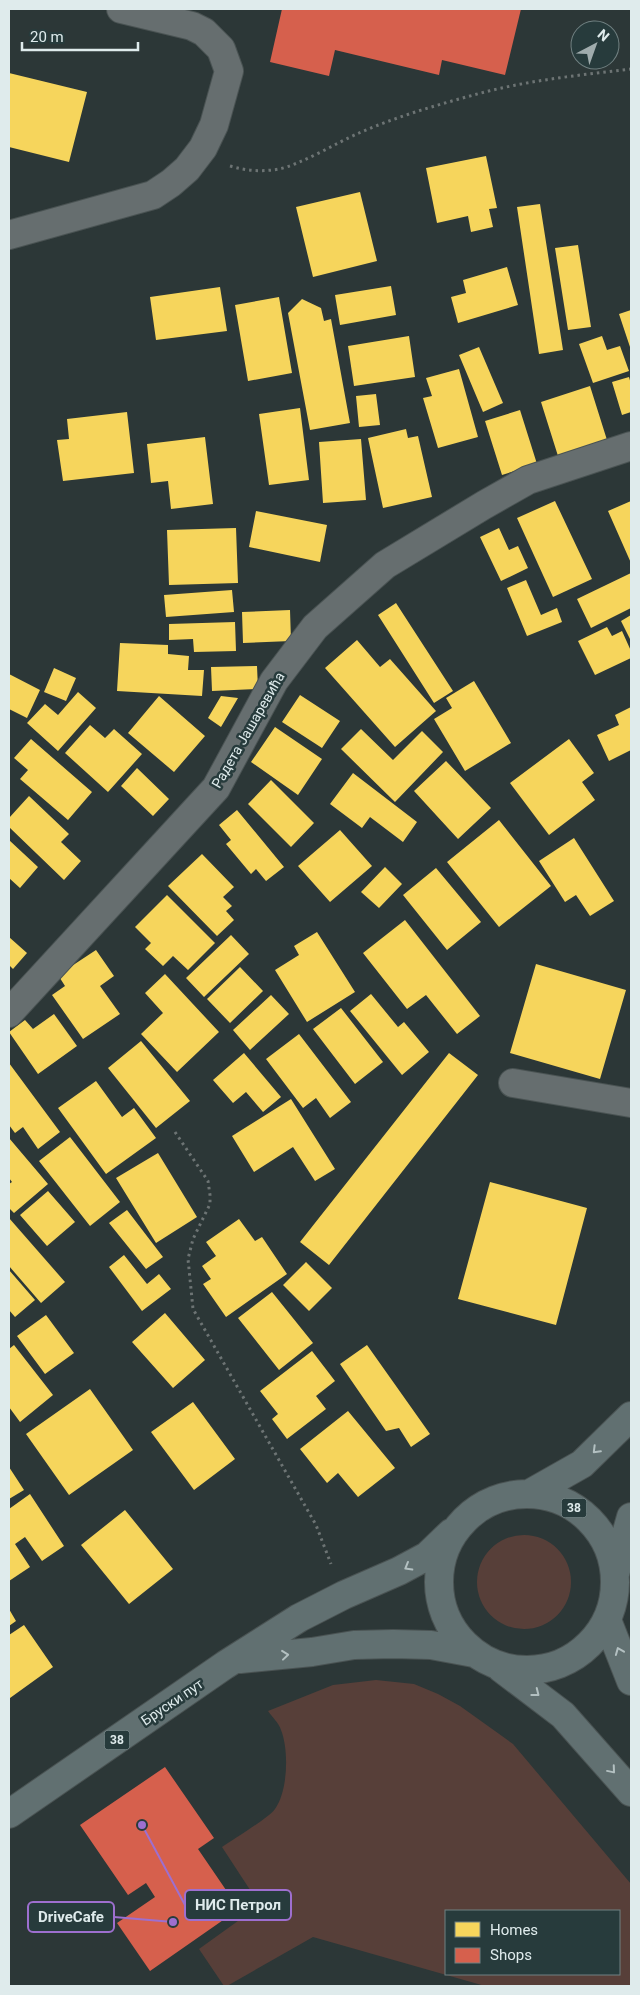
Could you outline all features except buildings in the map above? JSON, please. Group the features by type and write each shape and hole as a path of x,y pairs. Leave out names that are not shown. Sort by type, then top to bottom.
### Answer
{"main road":[{"path":"529,1494 582,1464 631,1416"},
{"name":"38","path":"485,1659 513,1670 549,1668 581,1652 594,1639 606,1620 614,1598 615,1576 609,1551 596,1528 578,1510 554,1498 529,1494 503,1497 479,1508 459,1525 445,1549 439,1578 442,1606 454,1632 485,1659 532,1690 563,1715 631,1792"},
{"path":"615,1576 631,1517"},
{"name":"Бруски пут","path":"9,1814 299,1618 399,1571 426,1556 459,1525"},
{"path":"606,1620 631,1681"},
{"name":"Бруски пут","path":"231,1663 354,1645 393,1644 431,1644 485,1659"}],"street":[{"path":"9,235 153,195 171,184 187,169 203,148 214,125 229,71 221,49 204,32 192,26 121,9"},
{"name":"Радета Јашаревића","path":"9,1013 216,788 274,681 322,621 385,565 528,480 631,446"},
{"path":"513,1083 631,1103"}],"path":[{"path":"203,148 230,166 246,170 264,171 282,168 360,133 424,109 483,92 544,80 631,69"},
{"path":"175,1132 208,1181 210,1195 210,1204 193,1239 188,1259 193,1309 316,1525 344,1596"}],"shaded area":[{"path":"524,1535 542,1539 557,1549 567,1564 571,1582 567,1600 557,1615 542,1625 524,1629 506,1625 491,1615 481,1600 477,1582 481,1564 491,1549 506,1539"},
{"path":"376,1680 414,1684 460,1706 513,1744 631,1884 631,1986 485,1986 446,1975 620,1975 620,1910 445,1910 445,1975 313,1937 224,1986 199,1949 260,1905 222,1847 272,1813 283,1792 286,1770 284,1738 279,1725 268,1711 333,1685"}],"place":[{"name":"НИС Петрол","path":"142,1825"},
{"name":"DriveCafe","path":"173,1922"}]}
